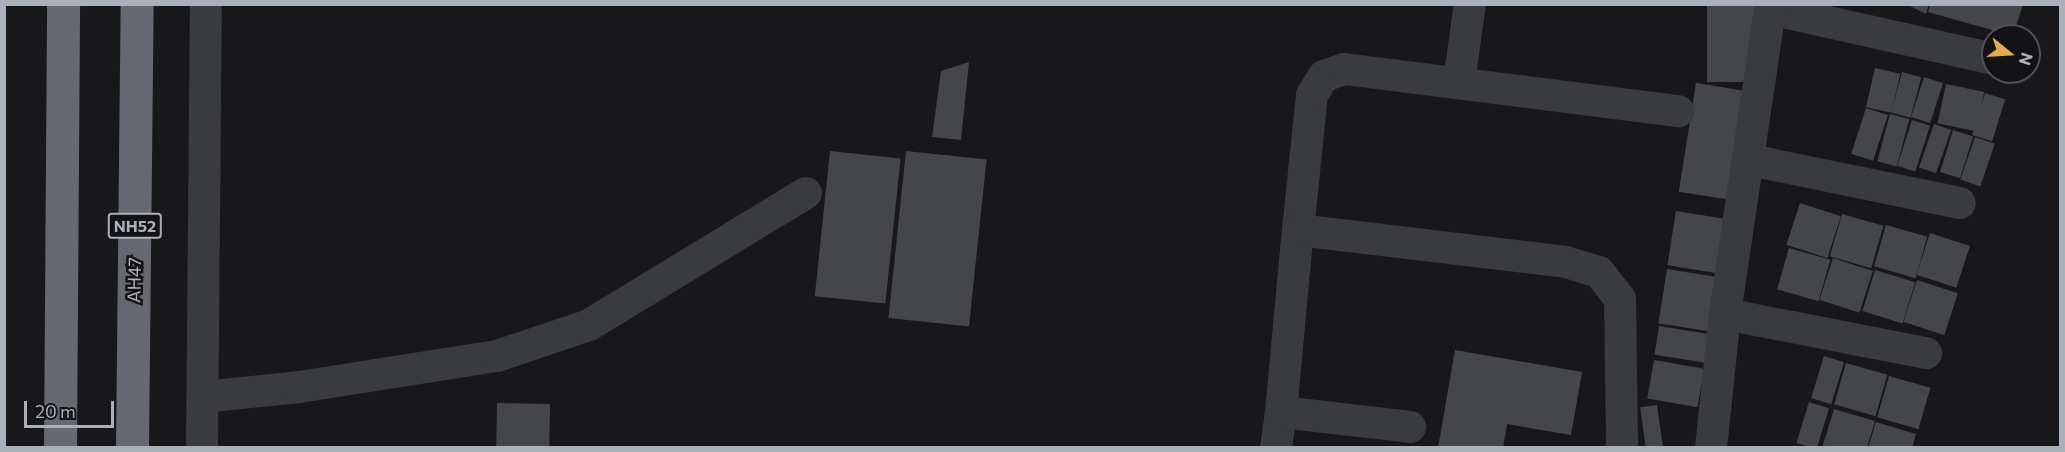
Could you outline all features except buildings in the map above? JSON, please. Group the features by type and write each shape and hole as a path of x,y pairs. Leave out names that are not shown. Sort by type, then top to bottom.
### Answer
{"highway":[{"path":"60,447 63,4"},
{"name":"AH47","path":"132,447 137,4"}],"street":[{"path":"202,447 206,4"},
{"path":"1459,82 1470,4"},
{"path":"1711,447 1725,314 1750,160 1771,7 1981,56"},
{"path":"1276,447 1312,95 1324,75 1344,69 1678,111"},
{"path":"1750,160 1960,203"},
{"path":"203,397 299,387 496,356 589,325 806,193"},
{"path":"1298,230 1566,262 1599,272 1620,299 1622,447"},
{"path":"1725,314 1926,353"},
{"path":"1281,412 1410,427"}]}
